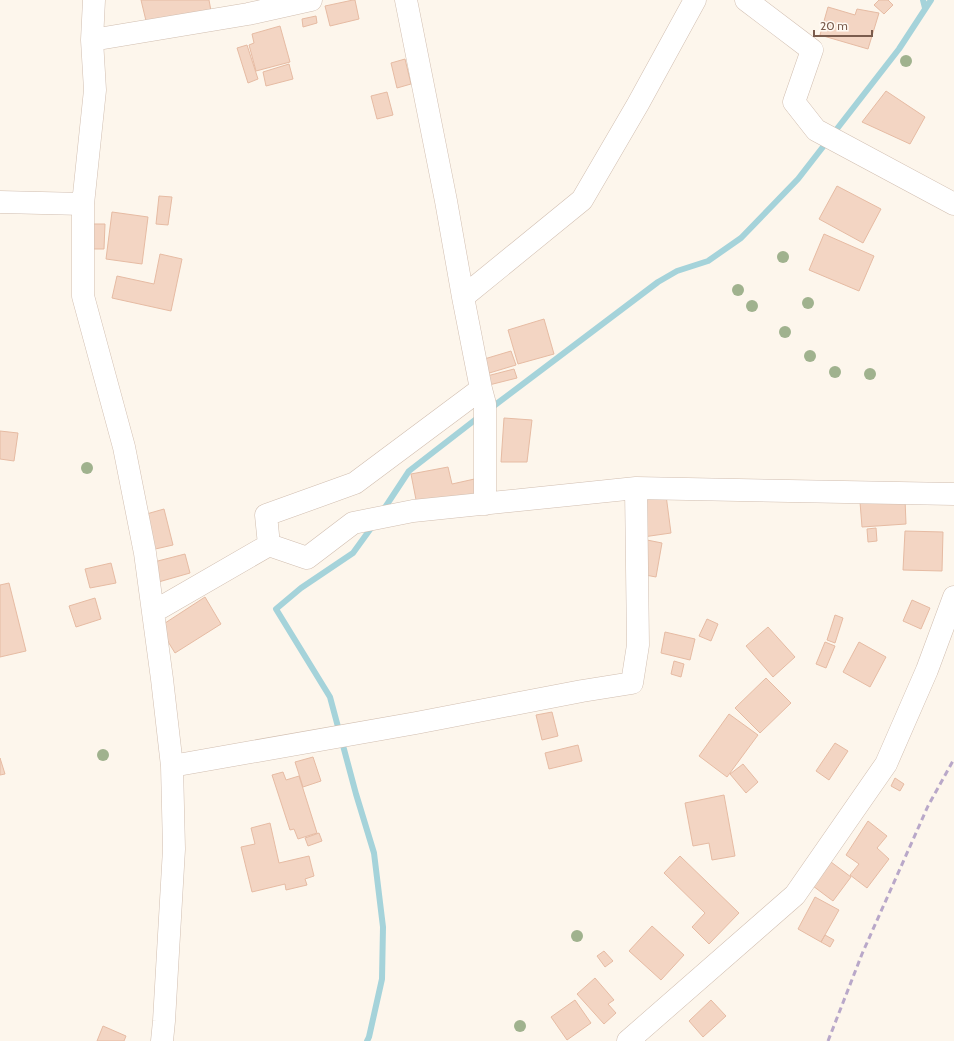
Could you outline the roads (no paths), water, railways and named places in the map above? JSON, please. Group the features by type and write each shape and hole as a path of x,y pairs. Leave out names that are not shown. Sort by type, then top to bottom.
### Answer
{"street":[{"path":"94,0 92,40 95,90 83,204 83,296 124,447 145,553 172,766 174,849 162,1041"},
{"path":"92,40 248,14 311,0"},
{"path":"406,0 483,397 486,434 485,504"},
{"path":"463,298 582,200 638,104 695,0"},
{"path":"746,0 812,50 794,102 818,132 954,204"},
{"path":"0,202 83,204"},
{"path":"269,545 266,514 355,483 483,397"},
{"path":"153,612 269,545 307,558 353,523 413,511 636,488 954,494"},
{"path":"172,766 416,724 582,691 632,683 638,645 636,488"},
{"path":"628,1041 795,895 886,764 927,670 954,597"}],"waterway":[{"path":"923,0 925,8"},
{"path":"491,408 658,282 677,271 708,261 741,238 798,179 899,49 931,0"},
{"path":"382,512 409,471 480,416"},
{"path":"367,1041 382,979 383,927 374,853 356,794 330,697 276,609 301,588 353,553 374,524"}],"railway":[{"path":"828,1041 862,954 928,806 954,759"}]}
